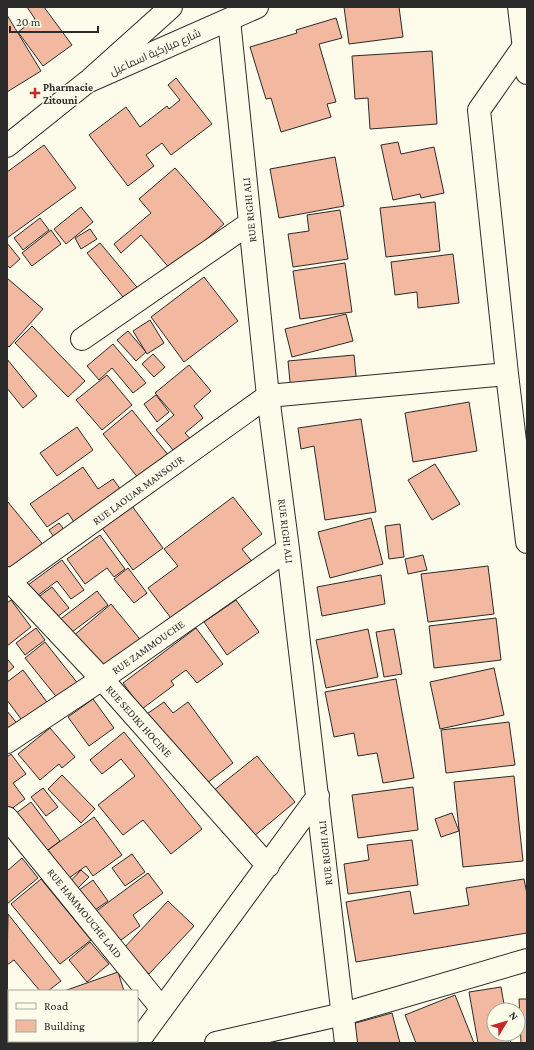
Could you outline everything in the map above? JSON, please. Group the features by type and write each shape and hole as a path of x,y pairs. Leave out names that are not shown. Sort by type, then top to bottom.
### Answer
{"street":[{"path":"87,82 171,7"},
{"name":"شارع مباركية اسماعيل","path":"7,146 87,82 228,13 257,7"},
{"path":"519,7 527,73"},
{"name":"RUE RIGHI ALI","path":"228,13 268,396 318,796 346,1043"},
{"path":"524,46 479,110 507,374 527,542"},
{"path":"82,339 250,223"},
{"path":"268,396 507,374"},
{"name":"RUE LAOUAR MANSOUR","path":"8,581 268,396"},
{"name":"RUE ZAMMOUCHE","path":"7,742 102,679 288,549"},
{"name":"RUE SEDIKI HOCINE","path":"8,581 102,679 268,866"},
{"path":"138,1042 318,796"},
{"name":"RUE HAMMOUCHE LAID","path":"7,818 162,1009"},
{"path":"216,1043 343,1014 527,960"}],"building":[{"path":"27,7 44,7 72,45 43,66 18,32 35,19"},
{"path":"344,7 399,7 403,37 349,44"},
{"path":"7,15 41,71 7,92"},
{"path":"336,18 342,38 319,44 336,102 327,104 331,117 281,132 271,98 266,99 250,47 297,33 296,30"},
{"path":"432,51 437,124 370,129 368,98 355,99 352,56"},
{"path":"176,78 212,124 171,155 162,143 146,155 154,166 128,186 89,135 126,107 140,127 167,106 169,109 180,100 168,85"},
{"path":"398,142 401,154 434,147 444,193 421,198 420,194 393,200 381,145"},
{"path":"44,145 76,188 7,238 7,172"},
{"path":"335,157 344,206 279,218 270,169"},
{"path":"175,168 224,224 171,270 141,235 121,253 114,244 151,213 139,199"},
{"path":"435,202 440,251 386,257 380,208"},
{"path":"81,207 93,222 66,244 54,229"},
{"path":"340,210 348,259 293,267 288,234 309,231 307,215"},
{"path":"40,218 49,230 23,250 14,238"},
{"path":"90,229 97,239 81,249 75,238"},
{"path":"51,230 61,244 32,266 22,253"},
{"path":"7,243 20,259 10,268 7,265"},
{"path":"100,243 141,292 128,303 87,253"},
{"path":"453,254 459,303 418,308 417,292 395,295 391,262"},
{"path":"345,263 352,312 300,319 293,271"},
{"path":"204,277 238,321 184,362 151,317"},
{"path":"7,278 43,309 9,347 7,345"},
{"path":"346,314 353,341 292,357 285,329"},
{"path":"150,320 164,343 147,354 133,331"},
{"path":"32,326 85,381 68,397 15,343"},
{"path":"128,331 146,352 136,361 117,340"},
{"path":"113,344 146,383 133,393 112,368 99,380 87,366"},
{"path":"153,354 165,367 154,377 142,364"},
{"path":"354,355 357,386 291,392 288,361"},
{"path":"7,359 37,396 23,408 7,388"},
{"path":"189,365 211,391 194,406 203,418 185,433 196,445 180,458 156,430 174,415 155,393"},
{"path":"107,375 132,405 102,430 76,400"},
{"path":"156,395 169,412 157,422 144,404"},
{"path":"469,402 477,451 413,462 405,413"},
{"path":"132,410 173,461 143,484 103,434"},
{"path":"361,419 376,512 325,520 314,446 301,449 298,428"},
{"path":"77,427 93,450 57,476 40,453"},
{"path":"435,464 460,504 432,520 408,480"},
{"path":"83,467 98,489 113,479 127,498 80,531 68,513 47,527 30,504"},
{"path":"233,497 262,534 242,549 253,563 174,622 148,588 178,566 164,549"},
{"path":"7,501 45,547 7,569"},
{"path":"132,506 163,548 133,570 102,528"},
{"path":"371,518 383,564 330,578 318,532"},
{"path":"59,523 69,536 59,544 49,530"},
{"path":"400,524 404,557 389,559 385,526"},
{"path":"100,535 125,569 114,577 107,568 85,584 67,559"},
{"path":"423,555 427,570 408,574 405,559"},
{"path":"62,560 84,590 71,599 57,581 37,596 28,585"},
{"path":"488,566 494,614 428,622 421,574"},
{"path":"128,568 147,593 134,603 114,579"},
{"path":"381,575 385,604 322,616 317,587"},
{"path":"52,587 69,608 53,620 37,598"},
{"path":"97,591 108,605 68,635 58,621"},
{"path":"11,600 31,627 7,646 7,603"},
{"path":"236,600 259,632 227,655 204,622"},
{"path":"111,604 143,643 104,676 72,637"},
{"path":"496,618 501,660 434,668 429,626"},
{"path":"36,628 45,640 25,655 16,643"},
{"path":"196,628 223,664 197,683 186,670 171,681 174,685 142,709 123,683"},
{"path":"368,629 378,677 326,688 316,640"},
{"path":"394,629 402,674 384,677 376,632"},
{"path":"45,642 79,685 59,700 25,658"},
{"path":"7,659 14,667 7,673"},
{"path":"494,668 504,715 440,729 430,682"},
{"path":"23,670 52,709 27,727 7,700 7,682"},
{"path":"396,679 414,778 383,783 377,753 358,756 354,733 334,737 325,692"},
{"path":"93,699 114,728 89,746 68,717"},
{"path":"164,702 173,713 188,702 233,763 207,783 196,768 187,774 144,716"},
{"path":"7,711 20,727 7,738"},
{"path":"509,722 515,765 446,773 441,730"},
{"path":"50,728 75,757 62,768 59,764 40,780 18,754"},
{"path":"124,732 202,829 171,854 143,820 123,835 98,805 135,776 121,759 102,774 90,760"},
{"path":"11,754 26,774 13,783 25,799 7,812 7,757"},
{"path":"257,756 295,802 247,842 208,795"},
{"path":"62,775 95,809 81,823 48,789"},
{"path":"514,776 523,861 463,867 454,782"},
{"path":"413,787 418,830 358,838 352,795"},
{"path":"43,788 58,807 46,816 31,797"},
{"path":"31,802 60,841 40,856 11,817"},
{"path":"452,813 459,831 441,837 435,819"},
{"path":"94,817 122,855 93,876 86,866 69,878 48,850"},
{"path":"412,840 418,885 348,894 344,864 369,860 367,845"},
{"path":"132,854 145,872 125,886 112,868"},
{"path":"22,858 38,878 7,904 7,871"},
{"path":"81,870 89,877 74,892 67,885"},
{"path":"148,873 163,893 133,915 140,926 117,943 95,912"},
{"path":"41,879 91,940 60,964 11,904"},
{"path":"524,879 527,894 527,933 356,962 346,902 410,891 414,914 469,905 466,888"},
{"path":"93,880 108,901 89,914 75,893"},
{"path":"168,901 194,926 149,974 123,949"},
{"path":"8,914 61,981 49,990 39,990 14,960 7,965"},
{"path":"90,942 109,964 87,982 69,960"},
{"path":"118,972 124,990 67,990"},
{"path":"501,987 504,1002 486,1002 486,1042 511,1043 478,1043 469,992"},
{"path":"455,995 474,1043 416,1043 405,1015"},
{"path":"519,999 527,999 527,1043 521,1042 526,1042 526,1002 519,1002"},
{"path":"7,1005 8,1042 95,1043 7,1043"},
{"path":"392,1013 400,1043 357,1043 352,1024"}],"place":[{"name":"Pharmacie Zitouni","path":"35,93"}]}
